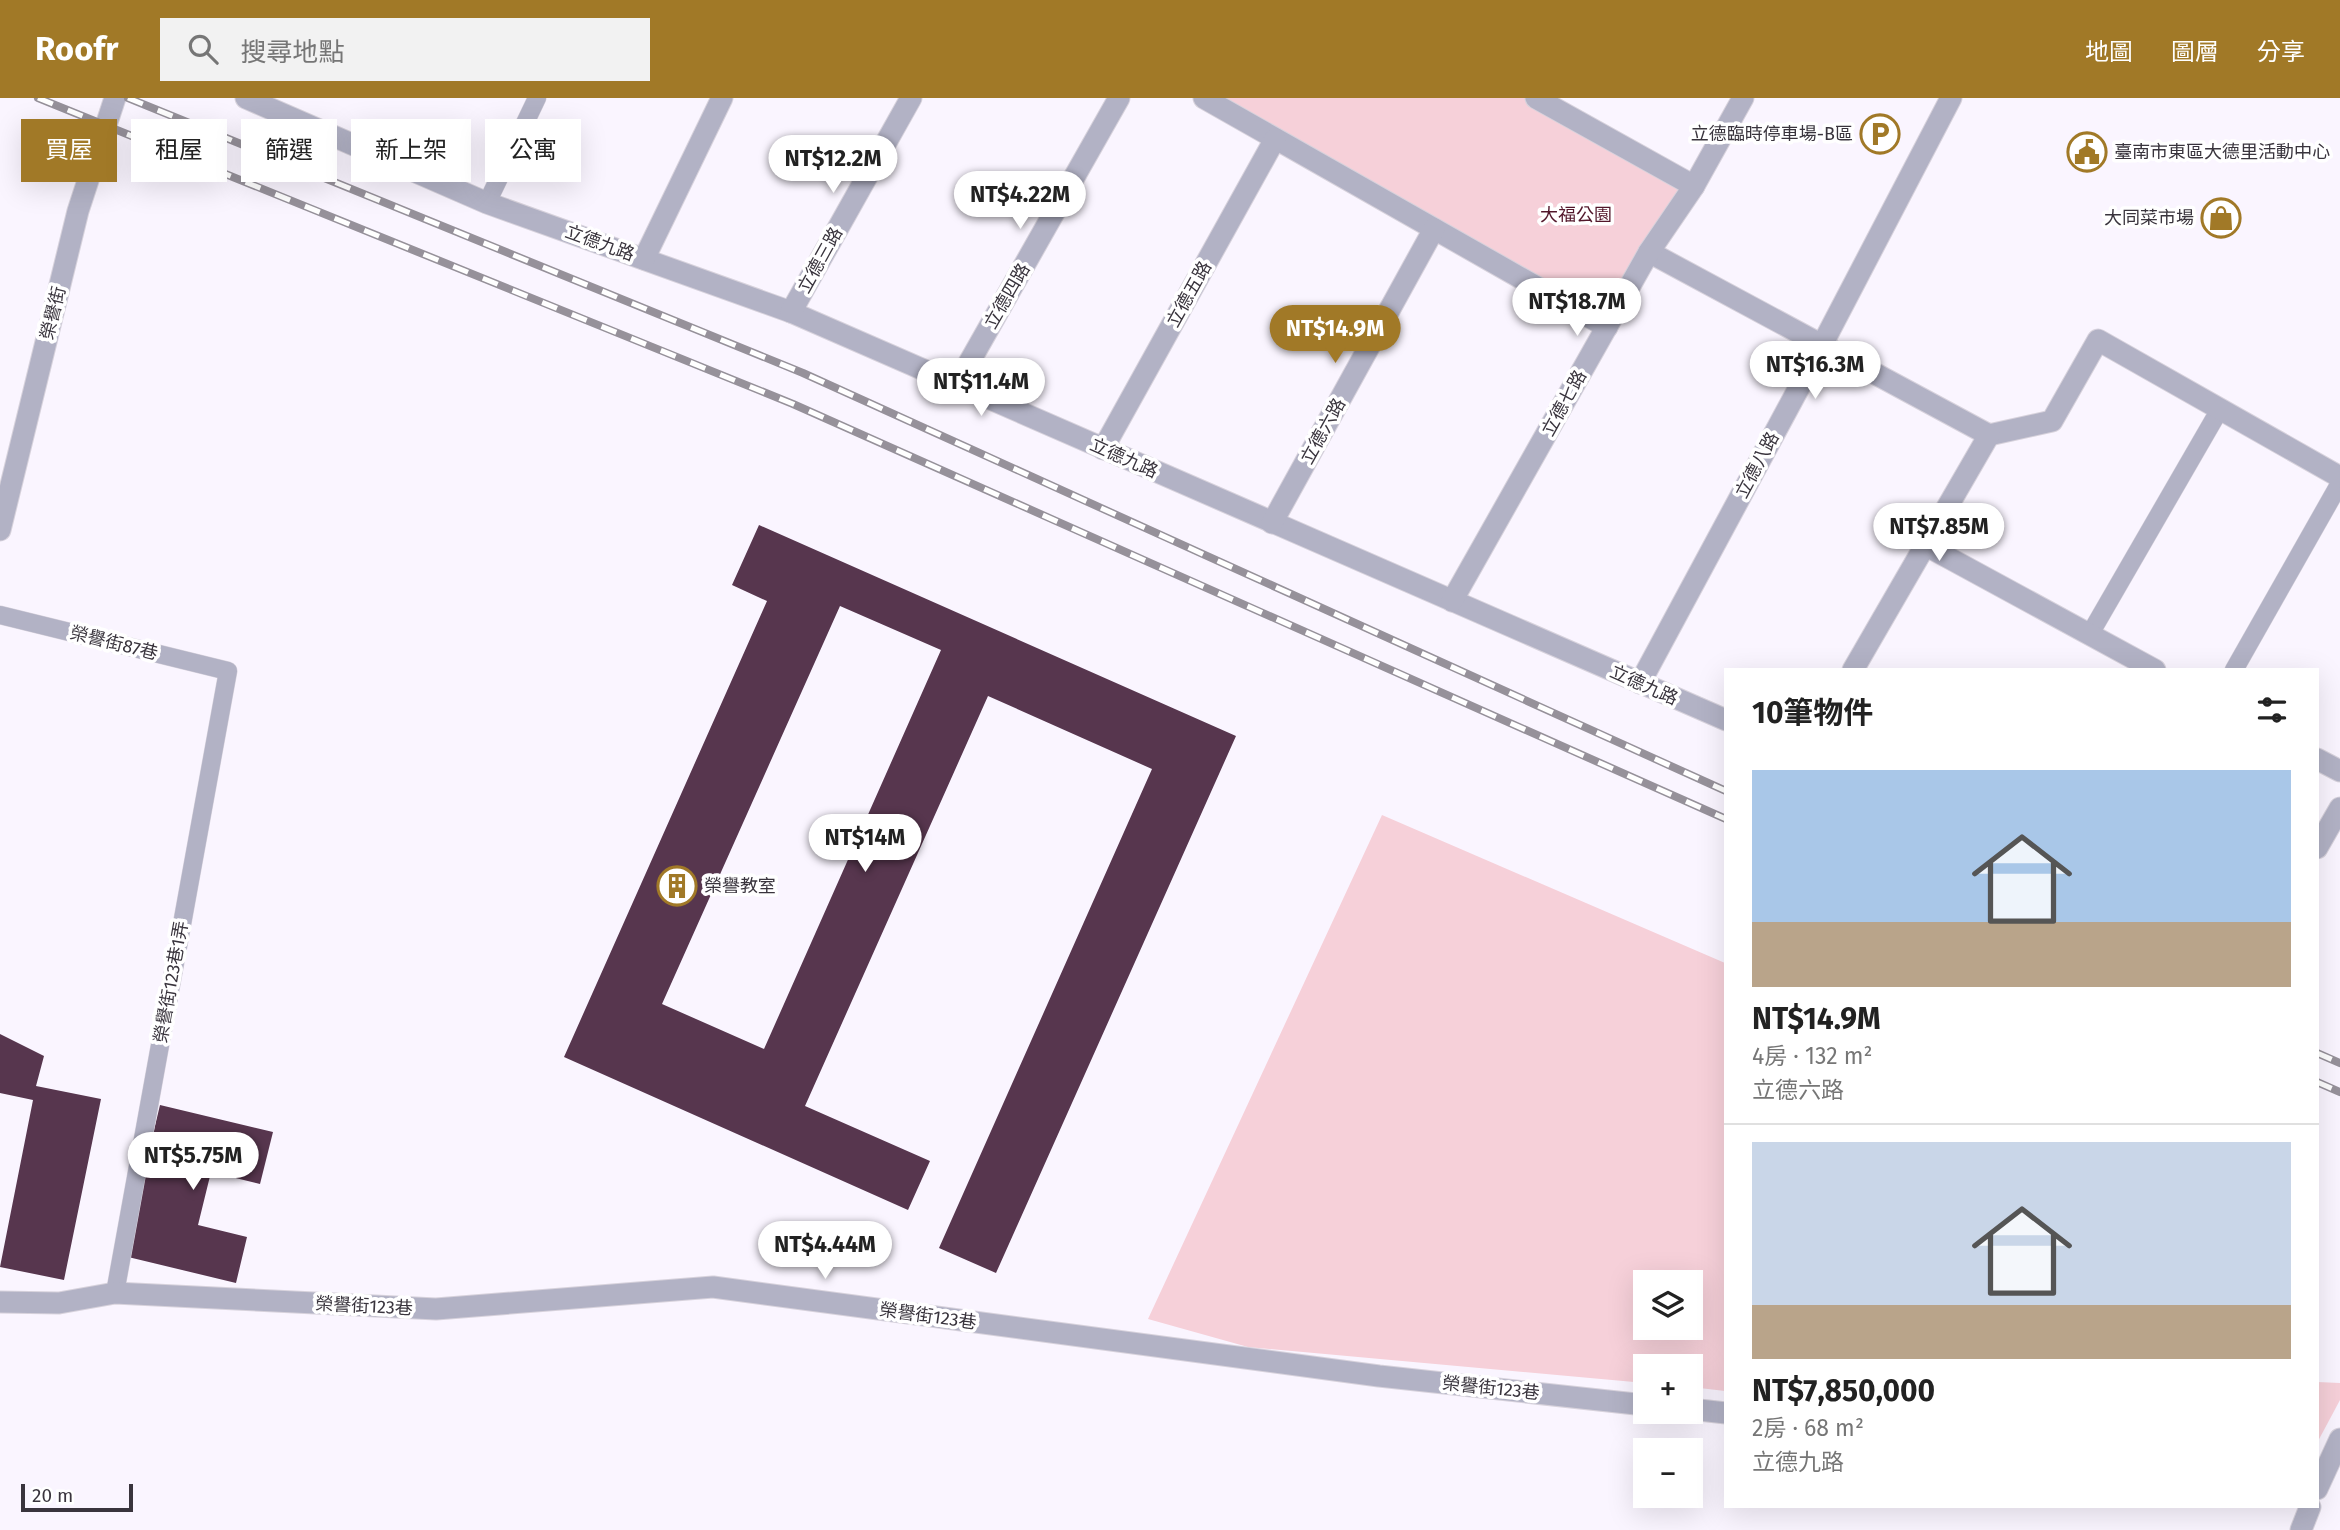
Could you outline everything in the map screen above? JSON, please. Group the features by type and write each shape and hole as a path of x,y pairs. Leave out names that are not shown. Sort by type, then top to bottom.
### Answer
{"street":[{"name":"榮譽街","path":"0,530 78,211 115,98"},
{"name":"立德九路","path":"246,98 487,203 791,312 1724,719"},
{"path":"644,259 722,98"},
{"name":"立德三路","path":"791,312 911,98"},
{"name":"立德四路","path":"957,384 1119,98"},
{"path":"1204,98 1607,327"},
{"path":"1536,98 1694,187"},
{"name":"立德七路","path":"1452,601 1649,252 1694,187 1743,98"},
{"name":"立德八路","path":"1640,683 1951,98"},
{"name":"立德五路","path":"1103,449 1275,139"},
{"name":"立德六路","path":"1272,523 1434,229"},
{"path":"1649,252 1989,435 2052,421 2098,340 2340,477"},
{"path":"1854,668 1989,435"},
{"path":"1925,545 2151,668"},
{"path":"2319,760 2340,771"},
{"path":"2319,845 2340,808"},
{"name":"榮譽街123巷","path":"0,1302 59,1303 115,1293 436,1310 713,1287 1379,1376 1633,1404"},
{"path":"1703,1410 1724,1413"},
{"path":"2324,1476 2340,1438"},
{"path":"2301,1530 2310,1508"}],"lane":[{"path":"487,203 537,98"},
{"path":"2090,634 2220,409"},
{"path":"2235,668 2340,483"},
{"name":"榮譽街87巷","path":"0,615 228,671"},
{"name":"榮譽街123巷1弄","path":"115,1293 228,671"}],"green space":[{"name":"大福公園","path":"1204,98 1532,98 1694,186 1607,327"},
{"path":"1382,815 1724,963 1724,1391 1703,1388 1703,1354 1633,1354 1633,1382 1248,1347 1148,1319"},
{"path":"2319,1382 2340,1383 2340,1400 2319,1439"}],"building":[{"name":"榮譽教室","path":"759,525 1236,736 996,1273 939,1248 1152,769 988,696 805,1106 930,1161 908,1210 564,1057 767,601 732,585","holes":["840,606 941,650 764,1049 662,1004"]},
{"path":"0,1034 44,1056 36,1086 101,1099 64,1280 0,1267 33,1100 0,1093"},
{"path":"160,1105 273,1132 260,1184 211,1172 198,1225 247,1237 236,1283 124,1256"}],"railway":[{"path":"38,98 793,404 1724,818"},
{"path":"128,98 803,373 1724,790"},
{"path":"2319,1054 2340,1063"},
{"path":"2319,1083 2340,1092"}],"place":[{"name":"立德臨時停車場-B區","path":"1880,134"},
{"name":"臺南市東區大德里活動中心","path":"2087,152"},
{"name":"大同菜市場","path":"2221,218"},
{"name":"榮譽教室","path":"677,886"}]}
